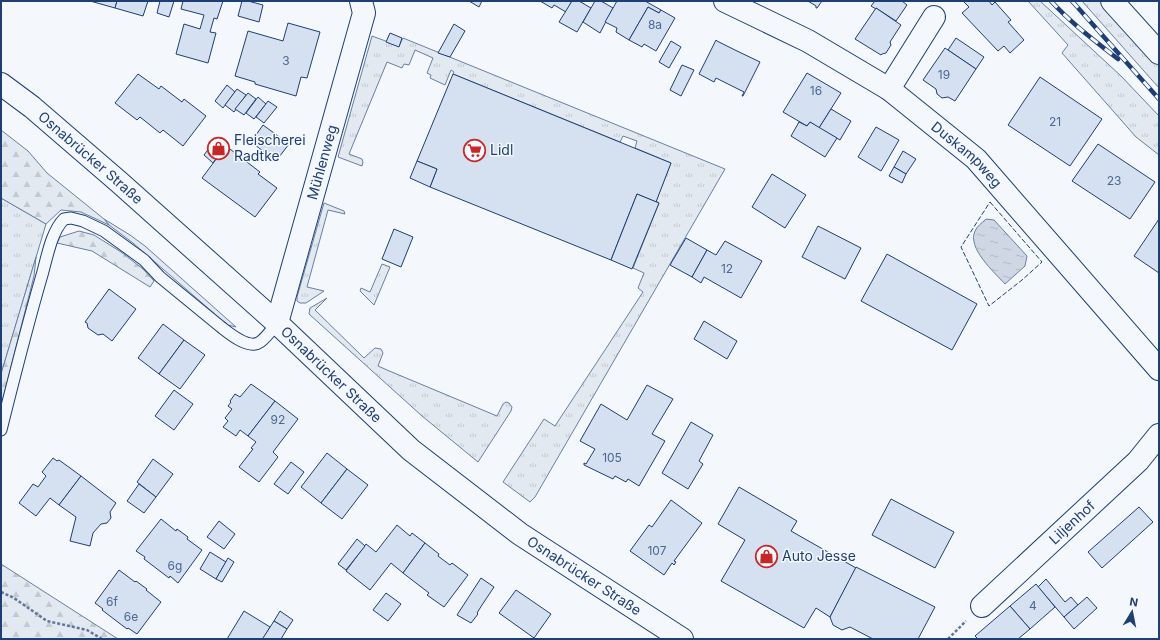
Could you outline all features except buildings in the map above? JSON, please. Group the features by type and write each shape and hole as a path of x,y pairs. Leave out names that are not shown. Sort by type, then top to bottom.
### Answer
{"street":[{"name":"Mühlenweg","path":"277,323 364,13 361,1"},
{"name":"Duskampweg","path":"725,1 808,41 889,89 976,159 1159,369"},
{"path":"1112,1 1159,53"},
{"path":"889,89 934,17"},
{"name":"Osnabrücker Straße","path":"1,84 32,107 113,177 277,323 417,454 520,534 682,639"},
{"name":"Liljenhof","path":"982,606 1138,461 1159,435"}],"lane":[{"path":"1,430 29,318 51,242 59,224 64,219 72,218 84,221 104,231 144,260 160,277 221,327 243,342 251,344 259,343 271,332 277,323"}],"path":[{"path":"1,592 14,598 47,621 87,630 102,639"}],"green space":[{"path":"1028,1 1040,1 1121,76 1159,116 1159,155 1136,137 1062,53 1068,45"},
{"path":"1082,1 1101,1 1159,64 1159,88"},
{"path":"372,36 399,46 403,38 725,169 535,497 530,502 503,482 544,419 555,426 643,292 638,288 644,273 633,268 659,203 656,201 671,163 635,148 637,141 623,136 620,142 453,74 454,72 451,70 445,85 430,78 431,75 427,73 433,58 415,50 409,65 404,64 402,68 387,62 349,154 362,159 362,166 338,157"},
{"path":"1,130 28,151 47,173 104,219 109,225 81,212 61,210 46,224 1,198"},
{"path":"1,198 46,224 1,374"},
{"path":"324,203 344,211 345,214 328,210 307,287 324,291 306,303 300,303 297,301 297,297"},
{"path":"104,219 145,246 236,327 228,325 217,316 133,243 109,225"},
{"path":"79,231 94,235 121,252 143,269 154,281 150,287 92,251 57,243 60,237"},
{"path":"36,257 34,276 1,406 1,374"},
{"path":"382,264 390,267 374,305 360,291 361,288 370,292"},
{"path":"327,298 315,310 364,358 375,348 381,349 383,353 378,366 497,416 503,404 506,402 509,403 512,407 511,411 478,462 422,416 309,314 310,308"},
{"path":"1,564 118,639 1,639"}],"water":[{"path":"986,219 994,220 1027,256 1025,266 1005,284 983,259 975,245 975,231"}],"railway":[{"path":"1051,1 1092,39 1118,59"},
{"path":"1072,1 1159,99"}],"fence":[{"path":"990,202 1042,262 989,306 961,247 990,202"}],"place":[{"name":"Fleischerei Radtke","path":"219,148"},
{"name":"Lidl","path":"474,150"},
{"name":"Auto Jesse","path":"766,556"}]}
